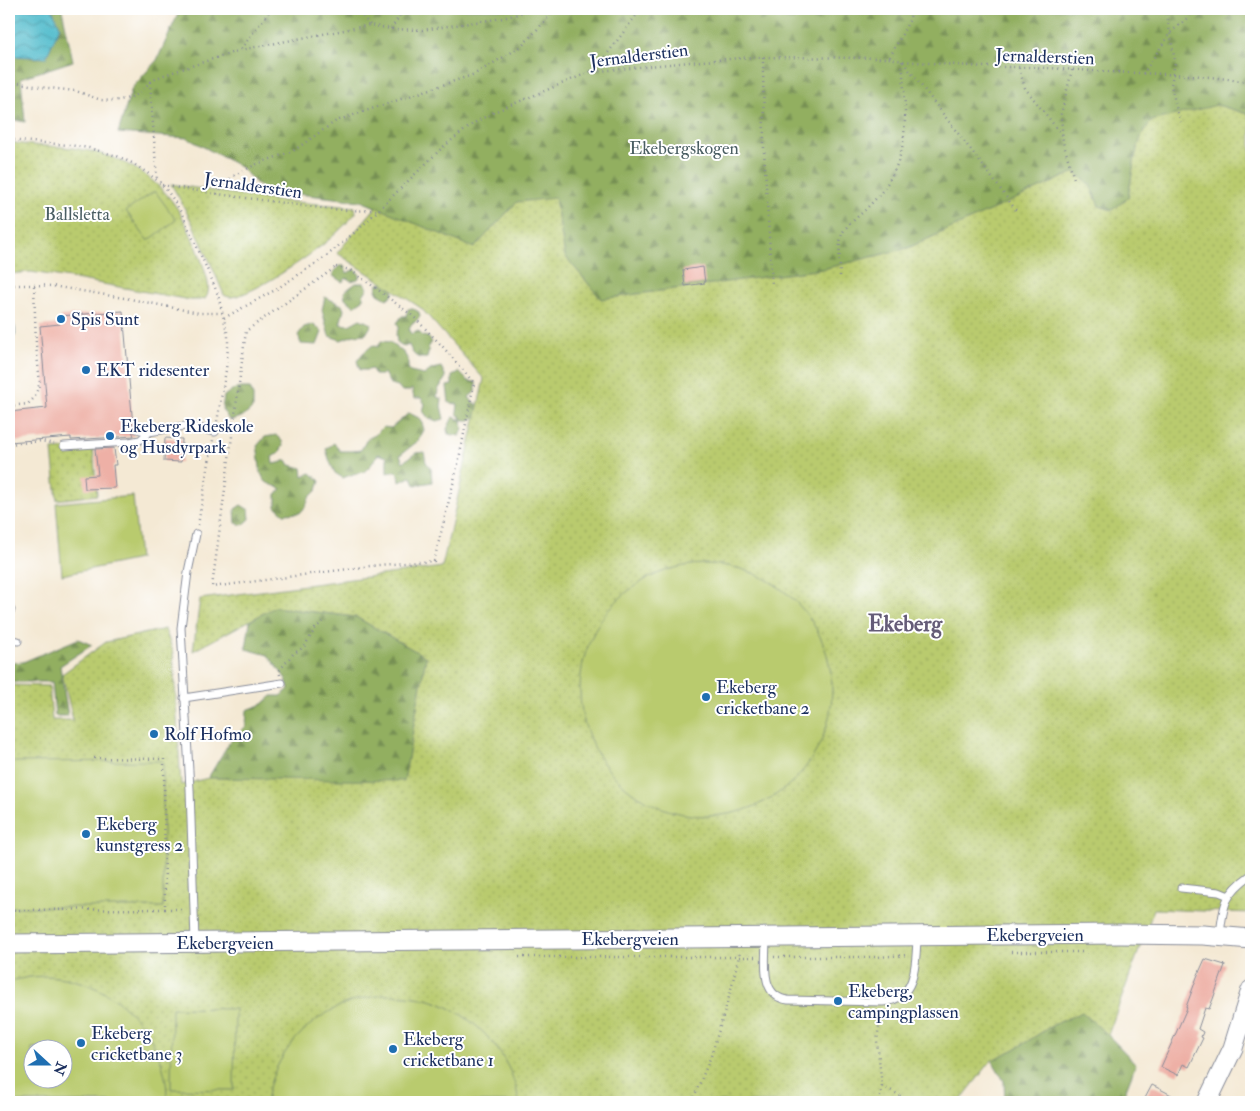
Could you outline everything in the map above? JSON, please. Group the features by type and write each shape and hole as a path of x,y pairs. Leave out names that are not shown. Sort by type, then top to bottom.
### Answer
{"street":[{"name":"Ekebergveien","path":"9,944 766,938 917,945 1120,934 1220,936 1251,939"},
{"path":"1207,1102 1233,1048 1251,990"}],"lane":[{"path":"138,429 149,432 185,426 215,432"},
{"path":"64,446 129,442 140,440 149,432"},
{"path":"195,943 190,789 181,628 182,607 196,534"},
{"path":"9,640 18,641"},
{"path":"184,698 282,683"},
{"path":"1220,936 1223,912 1229,896 1239,883 1251,875"},
{"path":"1181,888 1219,892 1229,896"},
{"path":"766,938 767,982 773,994 782,1000 883,1002 895,1000 907,990 911,983 917,959 917,945"}],"path":[{"path":"240,50 271,9"},
{"path":"356,9 370,25"},
{"path":"391,29 404,9"},
{"path":"9,81 76,91 101,100 126,99 137,95 150,82 161,76 240,50 370,25 391,29 422,30 503,18 535,9"},
{"path":"217,194 225,182 236,175 257,164 293,152 336,121 475,74 522,46 556,9"},
{"path":"590,72 605,57 642,9"},
{"path":"890,58 910,19 911,9"},
{"path":"1166,9 1174,62 1171,85 1181,122"},
{"path":"1143,74 1170,32 1198,9"},
{"path":"763,57 764,150 772,286"},
{"name":"Jernalderstien","path":"162,184 217,194 325,208 353,211 379,210 443,147 474,123 494,112 590,72 689,62 763,57 890,58 902,61 985,67 1033,67 1172,74 1251,83"},
{"path":"902,61 1018,212"},
{"path":"840,276 842,233 868,208 884,188 894,172 904,142 905,108 902,61"},
{"path":"1019,68 1025,88 1063,136"},
{"path":"1072,70 1061,114 1063,142 1074,179"},
{"path":"150,82 157,180"},
{"path":"9,139 69,145 108,153 132,163 162,184 182,214 218,295 224,318 311,268 338,247 379,210"},
{"path":"336,267 350,270 414,317 474,383 458,464 434,562 378,565 212,587 246,331 336,267"},
{"path":"9,285 52,286 198,313 222,313"},
{"path":"9,406 28,404 34,398 40,383 36,345 34,285"},
{"path":"9,444 42,441 64,446"},
{"path":"282,683 279,671 294,654 304,647 315,629 324,620"},
{"path":"93,758 164,759 165,909"},
{"path":"9,910 194,909"},
{"path":"700,1102 692,1100 714,1048 739,957 875,957 917,945"},
{"path":"879,1102 882,1086 877,1041 883,1002"},
{"path":"882,1086 910,1102"}],"green space":[{"path":"9,9 62,9 73,61 21,78 25,122 9,119"},
{"name":"Ekebergskogen","path":"165,9 1251,9 1251,115 1217,105 1135,157 1128,198 1112,210 1099,206 1090,185 1075,172 908,248 823,269 601,299 565,256 555,199 517,202 474,248 361,201 263,190 239,166 187,138 118,133 132,88 157,60 179,12"},
{"path":"1217,105 1251,115 1251,913 1154,909 1108,1035 1082,1012 1053,1025 1015,1049 992,1060 961,1102 9,1102 9,685 49,686 52,720 73,720 62,674 106,642 165,629 173,651 181,785 208,778 404,781 426,657 356,617 275,607 193,651 200,599 442,567 484,379 421,308 337,253 376,207 474,248 517,202 555,198 565,256 601,299 823,269 908,248 1075,172 1090,185 1099,206 1112,210 1128,198 1135,157 1142,134 1151,121"},
{"name":"Ballsletta","path":"9,142 76,148 97,153 133,167 154,182 176,206 197,248 209,288 205,299 190,300 31,272 9,274"},
{"path":"171,184 271,200 355,207 356,213 329,240 293,266 252,290 229,297 224,295 193,224"},
{"path":"155,191 176,220 148,241 126,211"},
{"path":"339,266 344,266 347,273 355,269 360,275 358,279 351,281 347,278 342,282 333,276 333,273"},
{"path":"356,283 364,283 368,288 363,295 363,300 354,306 345,298 344,292"},
{"path":"378,284 387,284 393,287 393,294 387,299 378,294 376,290"},
{"path":"325,297 342,305 344,310 340,324 349,325 360,319 372,324 366,334 354,335 341,340 329,336 322,310"},
{"path":"412,308 419,312 420,317 412,323 409,330 411,334 418,331 432,342 428,348 427,358 418,357 409,345 404,347 397,342 396,334 399,327 397,323 402,316 406,316 408,309"},
{"path":"314,324 322,332 317,345 301,344 298,335 304,327"},
{"path":"381,341 390,342 404,353 408,360 410,372 424,375 432,369 441,367 446,377 438,390 437,397 442,399 441,406 444,419 437,421 429,419 423,411 425,404 421,398 414,398 412,389 402,391 398,386 390,384 384,373 375,375 372,369 360,370 357,361 373,345 378,347"},
{"path":"459,372 468,381 476,382 476,391 469,397 480,406 479,414 470,420 462,420 457,413 458,404 449,403 447,386 452,385 452,376"},
{"path":"250,388 253,396 253,408 243,416 229,420 222,409 224,396 232,390"},
{"path":"409,413 421,419 424,430 418,441 400,455 403,462 416,453 424,452 426,462 431,469 432,482 415,485 410,477 400,482 396,471 387,473 387,457 378,454 364,472 343,478 335,473 326,449 334,443 340,451 361,450 367,439 375,435 383,427 391,428"},
{"path":"453,417 462,420 463,429 460,436 448,434 447,429"},
{"path":"276,435 282,441 283,446 279,453 272,457 273,464 287,460 290,465 302,468 303,476 311,473 320,481 317,490 309,498 306,506 300,513 284,514 276,507 276,494 282,489 269,484 263,479 257,446 265,437"},
{"path":"93,447 97,495 57,500 52,450"},
{"path":"133,496 139,559 62,575 56,503"},
{"path":"241,505 249,510 250,519 243,525 236,523 235,509"},
{"name":"Ekeberg cricketbane 2","path":"706,564 730,567 754,574 776,586 795,601 810,620 822,642 829,666 832,690 829,714 822,738 810,760 795,779 776,794 754,806 730,813 706,816 682,813 658,806 636,794 617,779 602,760 590,738 583,714 580,690 583,666 590,642 602,620 617,601 636,586 658,574 682,567"},
{"path":"274,607 356,617 426,657 404,782 208,778 229,743 246,726 247,710 263,704 272,696 281,696 289,689 286,679 268,655 246,649 250,621"},
{"path":"78,639 92,645 60,666 68,716 55,716 52,682 9,682 9,663 23,662"},
{"name":"Ekeberg kunstgress 2","path":"163,761 163,907 9,907 9,762"},
{"name":"Ekeberg cricketbane 3","path":"46,976 69,979 108,994 123,1005 136,1018 156,1049 166,1084 167,1102 9,1102 9,981"},
{"name":"Ekeberg cricketbane 1","path":"384,995 430,1000 462,1015 476,1026 500,1052 515,1084 519,1102 266,1102 276,1068 295,1040 308,1027 321,1016 353,1001"},
{"path":"172,1008 235,1009 234,1090 171,1089"},
{"path":"1082,1012 1136,1064 1121,1102 1005,1102 1004,1081 992,1060 1015,1049 1053,1025"}],"water":[{"path":"9,9 52,9 60,26 46,58 15,56 9,52"},
{"path":"9,317 14,326 15,335 9,340"}],"building":[{"path":"703,267 705,283 685,286 683,270"},
{"name":"EKT ridesenter","path":"123,311 134,436 71,440 71,437 9,442 9,412 47,408 40,326 60,324 60,316"},
{"path":"165,438 182,439 181,462 164,461"},
{"path":"114,448 116,465 113,465 115,488 85,489 84,476 98,475 95,449"},
{"path":"1205,959 1225,965 1209,1009 1205,1008 1198,1029 1203,1032 1201,1037 1203,1038 1189,1067 1183,1064 1178,1075 1161,1067 1187,1008"},
{"path":"1152,1085 1158,1088 1185,1102 1143,1102"}],"place":[{"name":"Spis Sunt","path":"61,319"},
{"name":"EKT ridesenter","path":"86,370"},
{"name":"Ekeberg Rideskole og Husdyrpark","path":"110,436"},
{"name":"Ekeberg cricketbane 2","path":"706,697"},
{"name":"Rolf Hofmo","path":"154,734"},
{"name":"Ekeberg kunstgress 2","path":"86,834"},
{"name":"Ekeberg, campingplassen","path":"838,1001"},
{"name":"Ekeberg cricketbane 3","path":"81,1043"},
{"name":"Ekeberg cricketbane 1","path":"393,1049"}],"district":[{"name":"Ekeberg","path":"905,624"}]}
